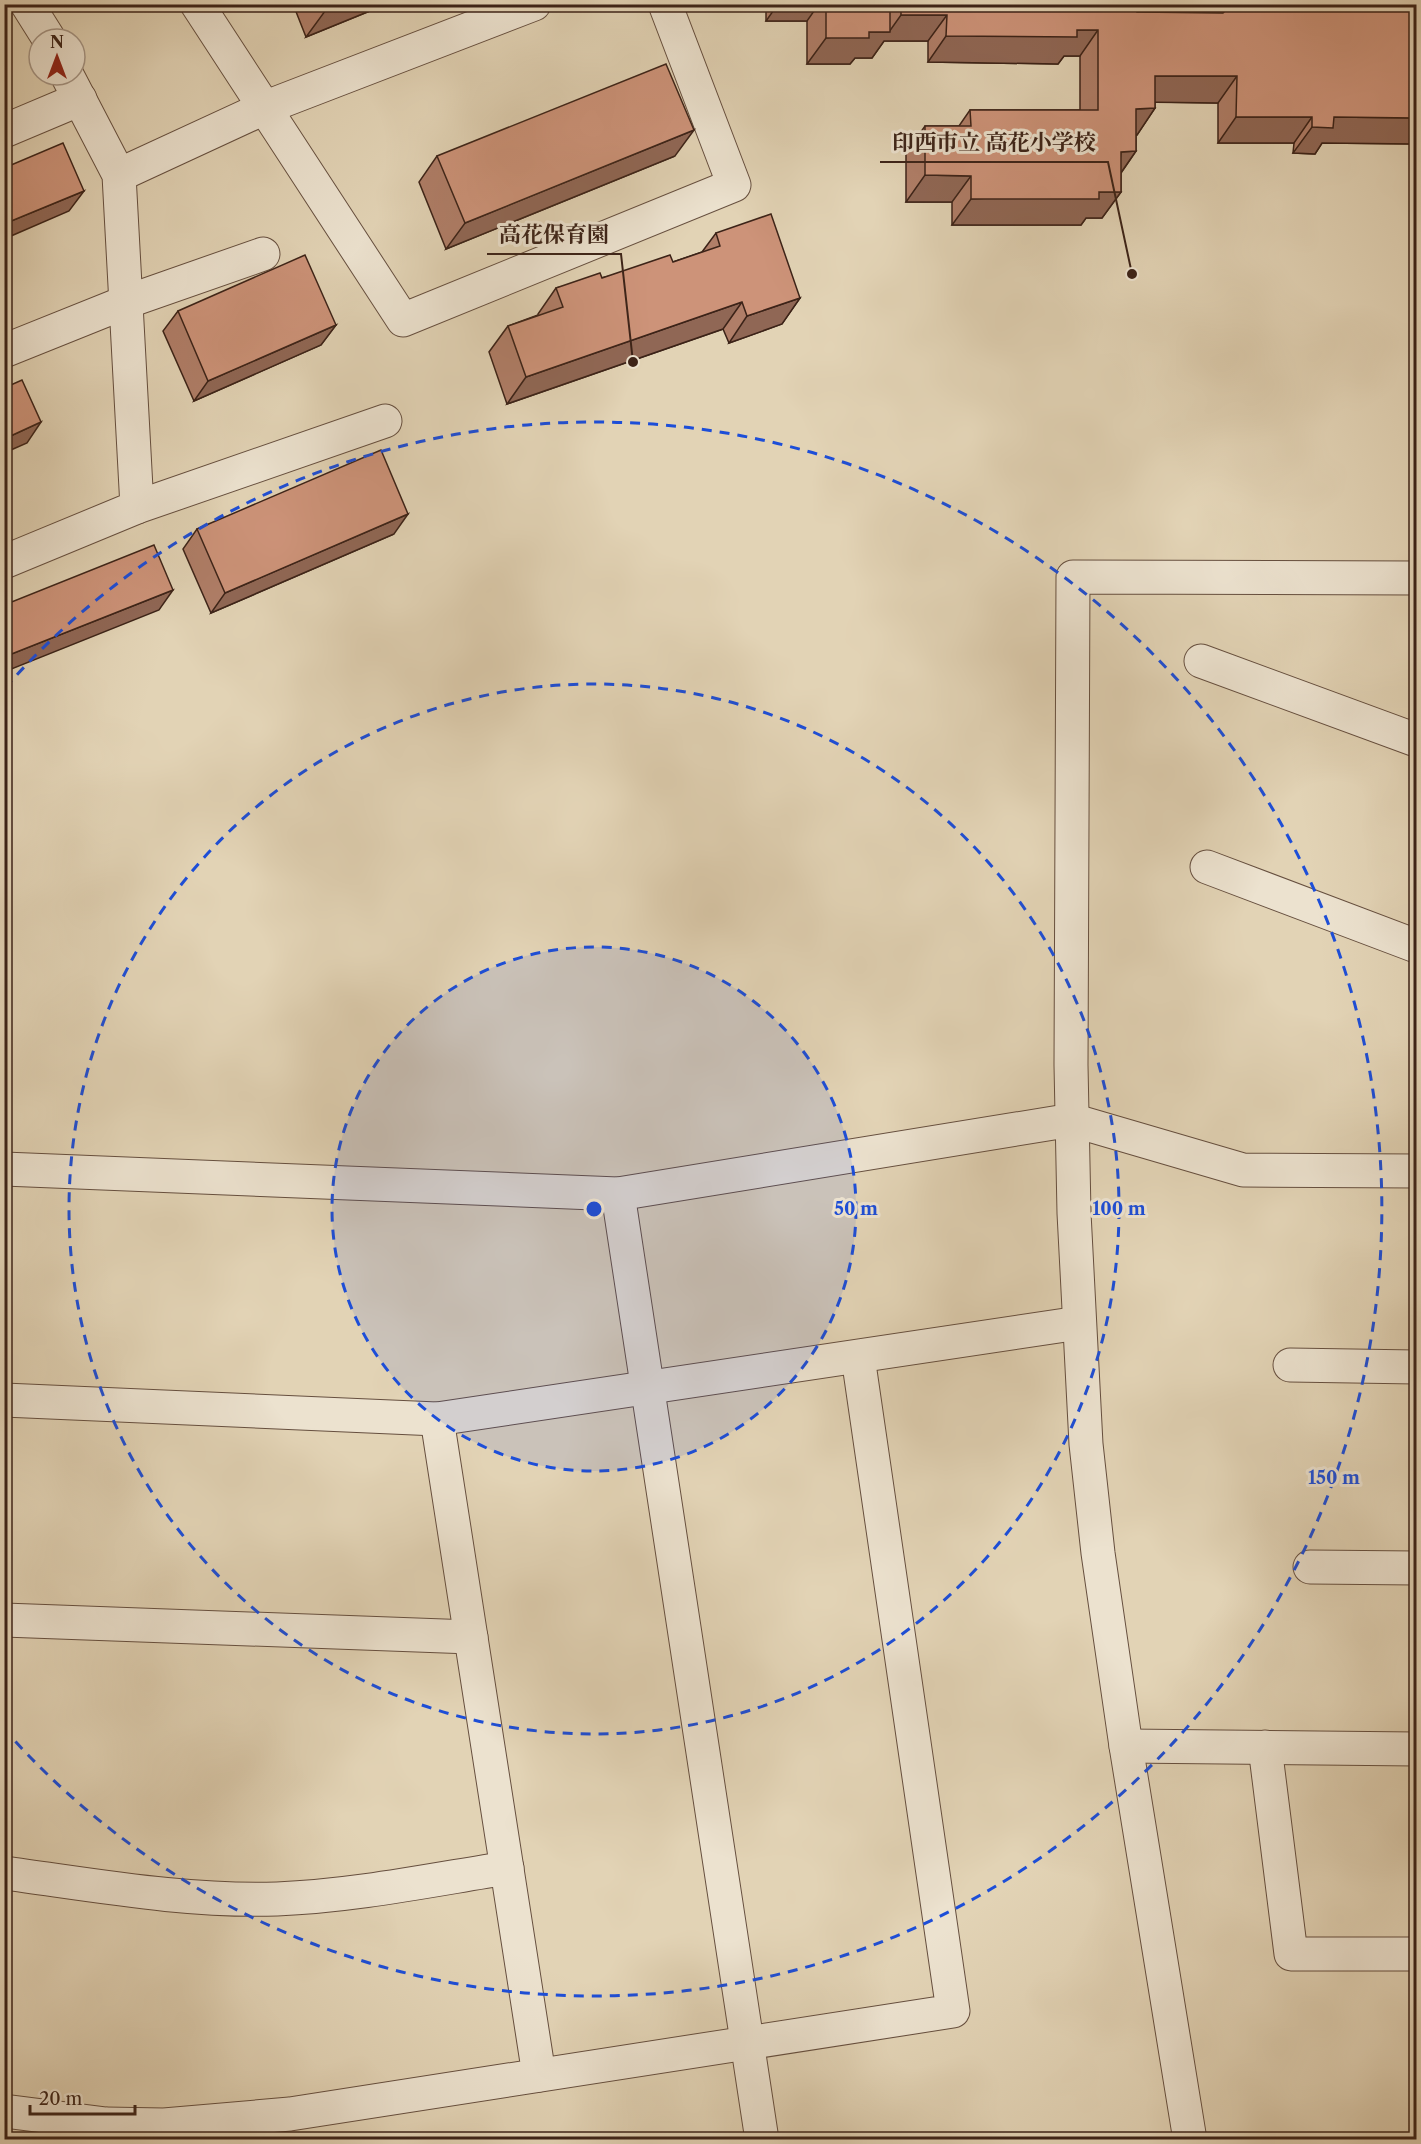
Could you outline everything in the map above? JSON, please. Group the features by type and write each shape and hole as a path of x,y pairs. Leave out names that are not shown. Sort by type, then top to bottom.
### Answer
{"street":[{"path":"27,4 41,27"},
{"path":"197,4 404,320 734,185 665,4"},
{"path":"119,175 264,108 534,4"},
{"path":"4,131 74,87 119,175 137,507"},
{"path":"4,351 126,302 263,254"},
{"path":"4,562 137,507 385,421"},
{"path":"1190,2139 1126,1746 1098,1553 1086,1444 1074,1213 1072,1120 1073,577 1416,578"},
{"path":"1201,661 1416,740"},
{"path":"1207,867 1416,946"},
{"path":"4,1168 618,1194 1072,1120 1243,1170 1416,1171"},
{"path":"618,1194 762,2139"},
{"path":"4,1400 437,1419 1079,1323"},
{"path":"4,2111 81,2122 164,2125 290,2114 952,2011 858,1357"},
{"path":"1290,1365 1416,1366"},
{"path":"437,1419 539,2075"},
{"path":"1310,1567 1416,1568"},
{"path":"4,1620 471,1637"},
{"path":"1126,1746 1416,1749"},
{"path":"1265,1747 1291,1954 1416,1954"},
{"path":"4,1873 171,1894 278,1899 358,1891 507,1868"}],"building":[{"path":"322,4 341,4 325,11"},
{"path":"826,4 890,4 890,32 869,32 869,38 826,38"},
{"path":"901,4 1137,4 1137,12 1223,13 1232,4 1416,4 1416,118 1334,117 1333,128 1312,127 1312,117 1236,117 1237,76 1155,76 1155,108 1136,109 1136,151 1121,152 1121,192 1099,192 1099,199 971,199 971,176 925,175 925,126 971,126 970,110 1098,110 1098,30 1077,30 1077,37 946,36 947,15 901,15"},
{"path":"666,64 694,130 465,223 437,156"},
{"path":"63,143 84,191 4,224 4,168"},
{"path":"771,214 800,298 747,316 742,302 526,377 508,326 563,307 556,288 600,273 602,278 670,255 673,262 720,246 716,233"},
{"path":"305,255 336,325 208,381 178,311"},
{"path":"22,380 41,422 4,439 4,388"},
{"path":"381,450 408,514 225,593 197,529"},
{"path":"154,545 173,590 4,657 4,605"}],"place":[{"name":"印西市立 高花小学校","path":"1132,274"},
{"name":"高花保育園","path":"633,362"}]}
